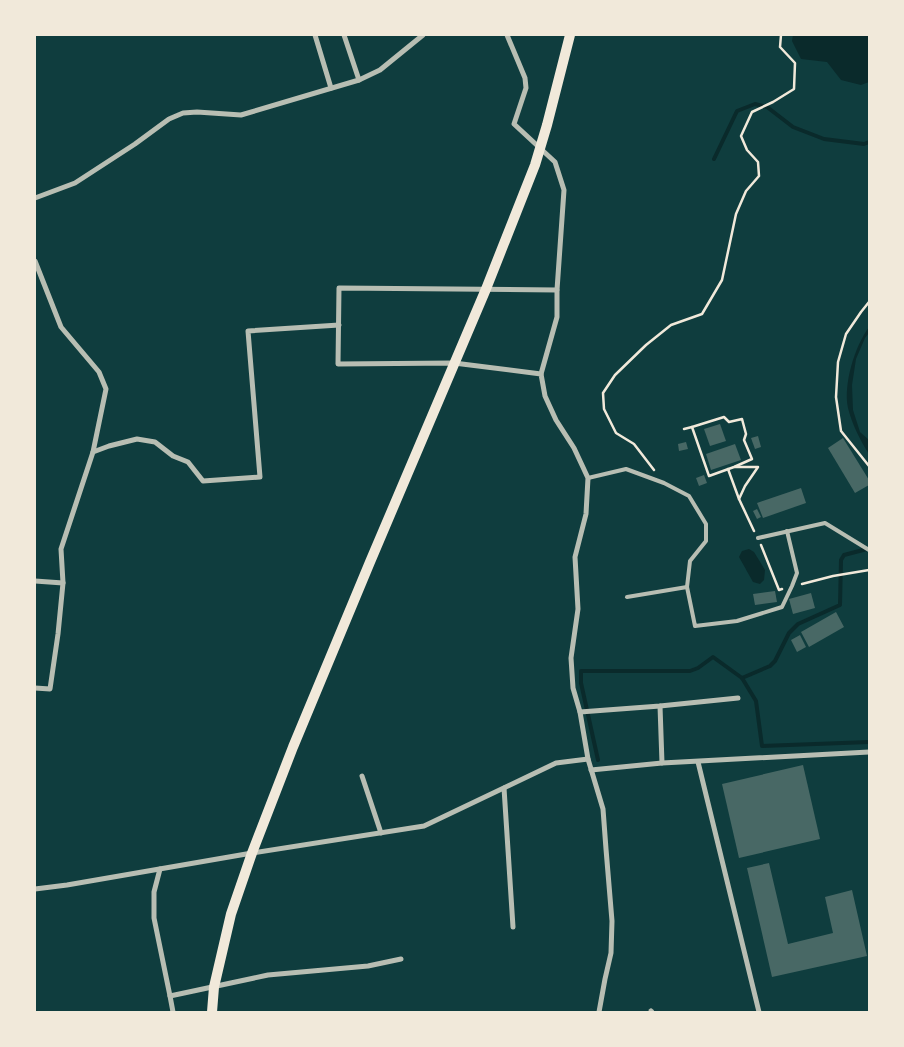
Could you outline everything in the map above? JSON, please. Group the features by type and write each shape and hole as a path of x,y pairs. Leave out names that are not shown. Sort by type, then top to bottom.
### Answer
{"main road":[{"path":"212,1012 214,987 231,914 252,853 311,703 486,289 535,165 570,35"}],"street":[{"path":"315,35 331,88"},
{"path":"344,35 359,80"},
{"path":"35,198 75,183 136,144 169,120 183,113 241,115 359,80 380,70 423,35"},
{"path":"507,35 525,78 526,88 514,124 556,162 564,190 557,317 541,374 545,396 556,420 574,448 588,478 586,514 575,557 578,609 571,658 573,688 580,712 588,758 603,809 612,922 611,953 599,1012"},
{"path":"35,261 61,327 99,372 106,389 93,452 61,549 63,583 50,689 35,688"},
{"path":"541,374 454,363 338,364 339,288 557,290"},
{"path":"93,452 138,439 154,442 173,456 188,462 203,480 260,477 248,331 339,324"},
{"path":"35,581 63,583"},
{"path":"580,712 738,698"},
{"path":"660,706 662,763"},
{"path":"591,770 662,763 869,752"},
{"path":"35,888 67,885 424,826 556,763 588,758"},
{"path":"698,762 759,1012"},
{"path":"362,776 381,833"},
{"path":"504,788 513,927"},
{"path":"160,869 154,892 154,918 173,1012"},
{"path":"170,996 268,975 368,966 400,959"}],"lane":[{"path":"588,478 626,469 664,483 690,496 706,524 706,540 690,560 687,587 695,626 737,621 782,607 797,573 787,531"},
{"path":"758,538 825,523 869,550"},
{"path":"627,597 687,587"}],"path":[{"path":"664,483 634,444 616,434 604,409 603,394 615,375 646,344 671,325 702,314 722,280 736,214 746,191 759,176 758,162 747,150 741,136 752,112 794,89 795,63 780,47 781,35"},
{"path":"869,302 846,334 838,362 836,397 841,431 869,466"},
{"path":"684,430 692,427 724,417 729,422 742,419 746,434 744,440 752,459 709,476 692,427"},
{"path":"734,467 758,467 739,499"},
{"path":"728,469 739,499 758,538 779,590 834,576 869,570"}],"water":[{"path":"793,35 869,35 869,82 861,85 841,80 827,62 801,59 792,41"},
{"path":"869,327 869,333 856,359 852,385 853,410 860,432 869,440 869,454 859,438 848,408 847,388 851,366 859,344"},
{"path":"749,549 754,552 765,570 764,580 760,584 753,582 739,557 742,551"}],"building":[{"path":"720,424 726,441 710,446 704,429"},
{"path":"758,436 761,447 755,449 751,438"},
{"path":"843,438 869,480 869,485 855,493 828,448"},
{"path":"686,442 688,449 679,451 678,444"},
{"path":"735,444 741,460 711,470 706,454"},
{"path":"704,475 707,483 699,486 696,478"},
{"path":"801,488 806,503 763,518 757,503"},
{"path":"757,509 761,517 757,519 753,511"},
{"path":"775,591 777,602 755,605 753,594"},
{"path":"811,593 815,608 793,614 789,599"},
{"path":"836,612 844,627 809,647 801,632"},
{"path":"800,635 806,647 797,652 791,640"},
{"path":"803,765 820,839 739,858 722,784"},
{"path":"769,863 788,944 833,933 825,897 852,890 867,956 772,977 747,868"}],"waterway":[{"path":"714,159 737,111 755,104 767,107 793,127 824,139 864,144 869,142"},
{"path":"742,678 770,666 775,661 789,633 798,624 840,605 841,560 844,555 867,549"},
{"path":"598,760 581,683 581,671 690,671 698,668 713,657 742,678 756,701 762,746 869,742"}]}
